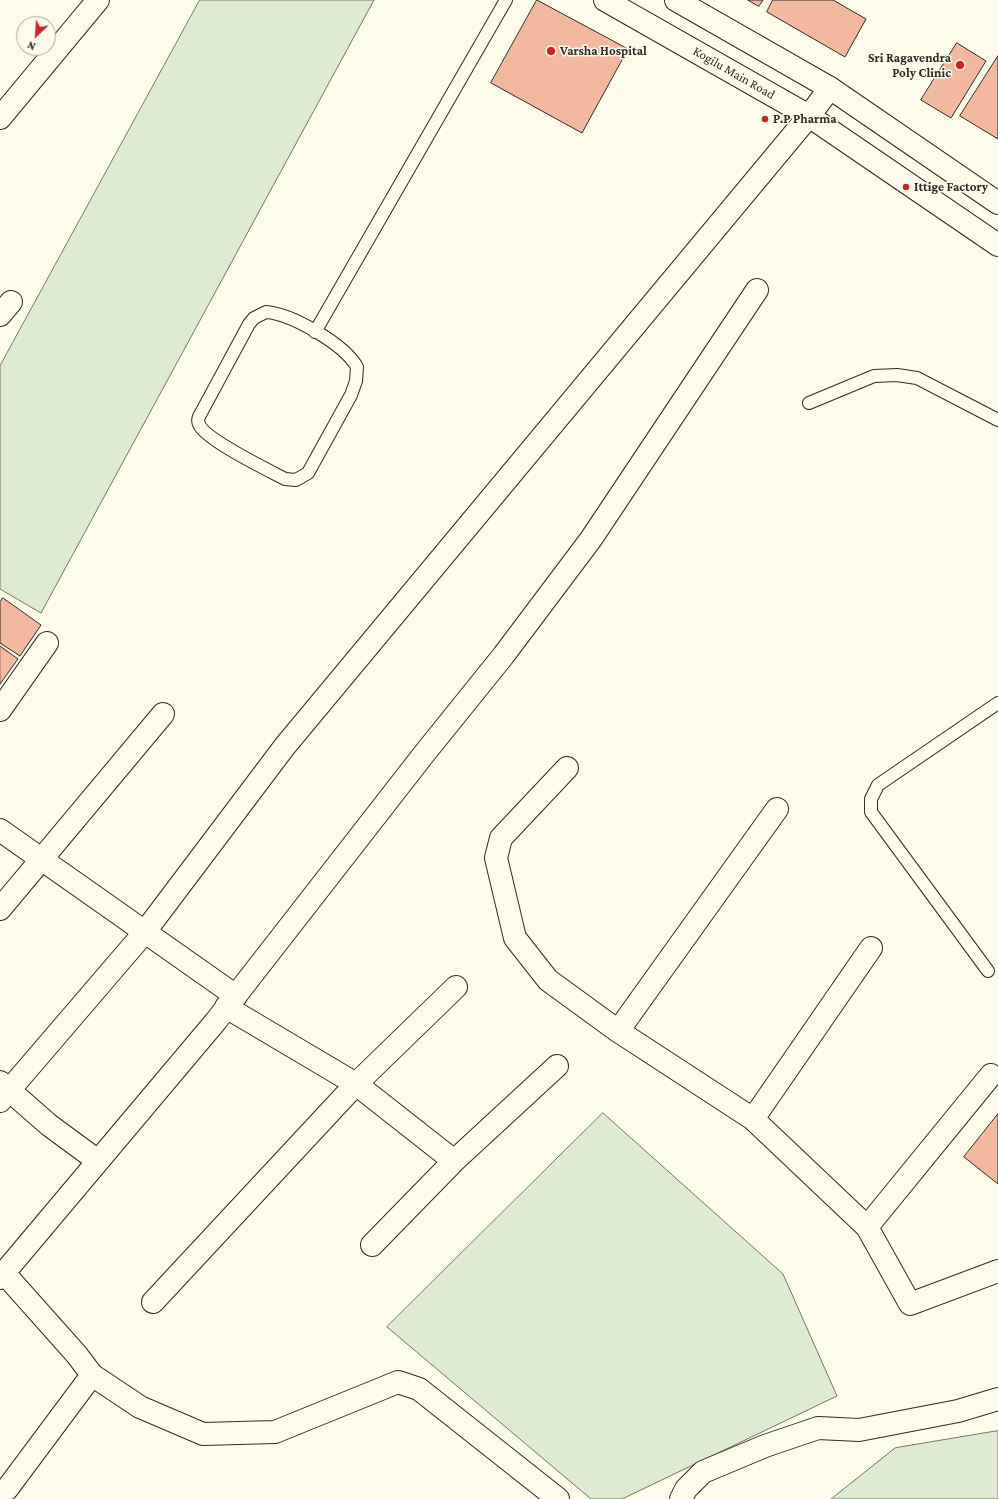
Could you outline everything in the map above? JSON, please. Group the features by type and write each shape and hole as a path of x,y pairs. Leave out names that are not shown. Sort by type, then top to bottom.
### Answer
{"street":[{"path":"0,118 98,0"},
{"name":"Kogilu Main Road","path":"605,0 809,116 998,245"},
{"path":"676,0 830,88 998,203"},
{"path":"98,1161 3,1091 144,933 285,746 809,116 830,88"},
{"path":"558,1499 418,1389 398,1382 275,1432 203,1434 140,1407 92,1375 77,1355 2,1276 231,1002 424,754 503,656 591,539 756,290"},
{"path":"0,710 47,643"},
{"path":"0,909 163,714"},
{"path":"567,768 501,838 496,858 515,938 548,980 618,1031 753,1119 867,1227 910,1304 998,1271"},
{"path":"618,1031 777,809"},
{"path":"0,830 144,933 231,1002 356,1084 454,1162"},
{"path":"753,1119 872,948"},
{"path":"153,1302 356,1084 456,987"},
{"path":"372,1245 454,1162 557,1066"},
{"path":"867,1227 991,1075"},
{"path":"0,1494 7,1488 92,1375"},
{"path":"681,1499 686,1489 703,1472 765,1446 818,1428 859,1430 958,1411 998,1399"}],"lane":[{"path":"315,332 506,0"},
{"path":"266,312 276,313 290,318 315,332 335,344 353,361 356,367 356,381 351,395 308,473 296,480 285,479 208,436 198,424 198,418 254,318 266,312"},
{"path":"809,403 874,376 897,375 917,378 998,420"},
{"path":"988,971 871,812 872,799 878,785 998,703"}],"green space":[{"path":"200,0 374,0 41,613 0,589 0,366"},
{"path":"603,1113 783,1274 837,1396 622,1499 591,1499 387,1327"},
{"path":"998,1431 998,1499 831,1499 895,1448"}],"building":[{"path":"537,0 628,49 582,133 491,83"},
{"path":"748,0 763,0 759,6"},
{"path":"773,0 833,0 866,19 845,57 767,12"},
{"path":"957,43 986,61 951,118 921,100"},
{"path":"998,56 998,139 960,116"},
{"path":"3,598 41,625 20,656 0,643 0,602"},
{"path":"0,646 18,659 0,684"},
{"path":"998,1114 998,1184 964,1157"}],"place":[{"name":"Varsha Hospital","path":"551,51"},
{"name":"Sri Ragavendra Poly Clinic","path":"960,65"},
{"name":"P.P Pharma","path":"765,119"},
{"name":"Ittige Factory","path":"906,187"}]}
